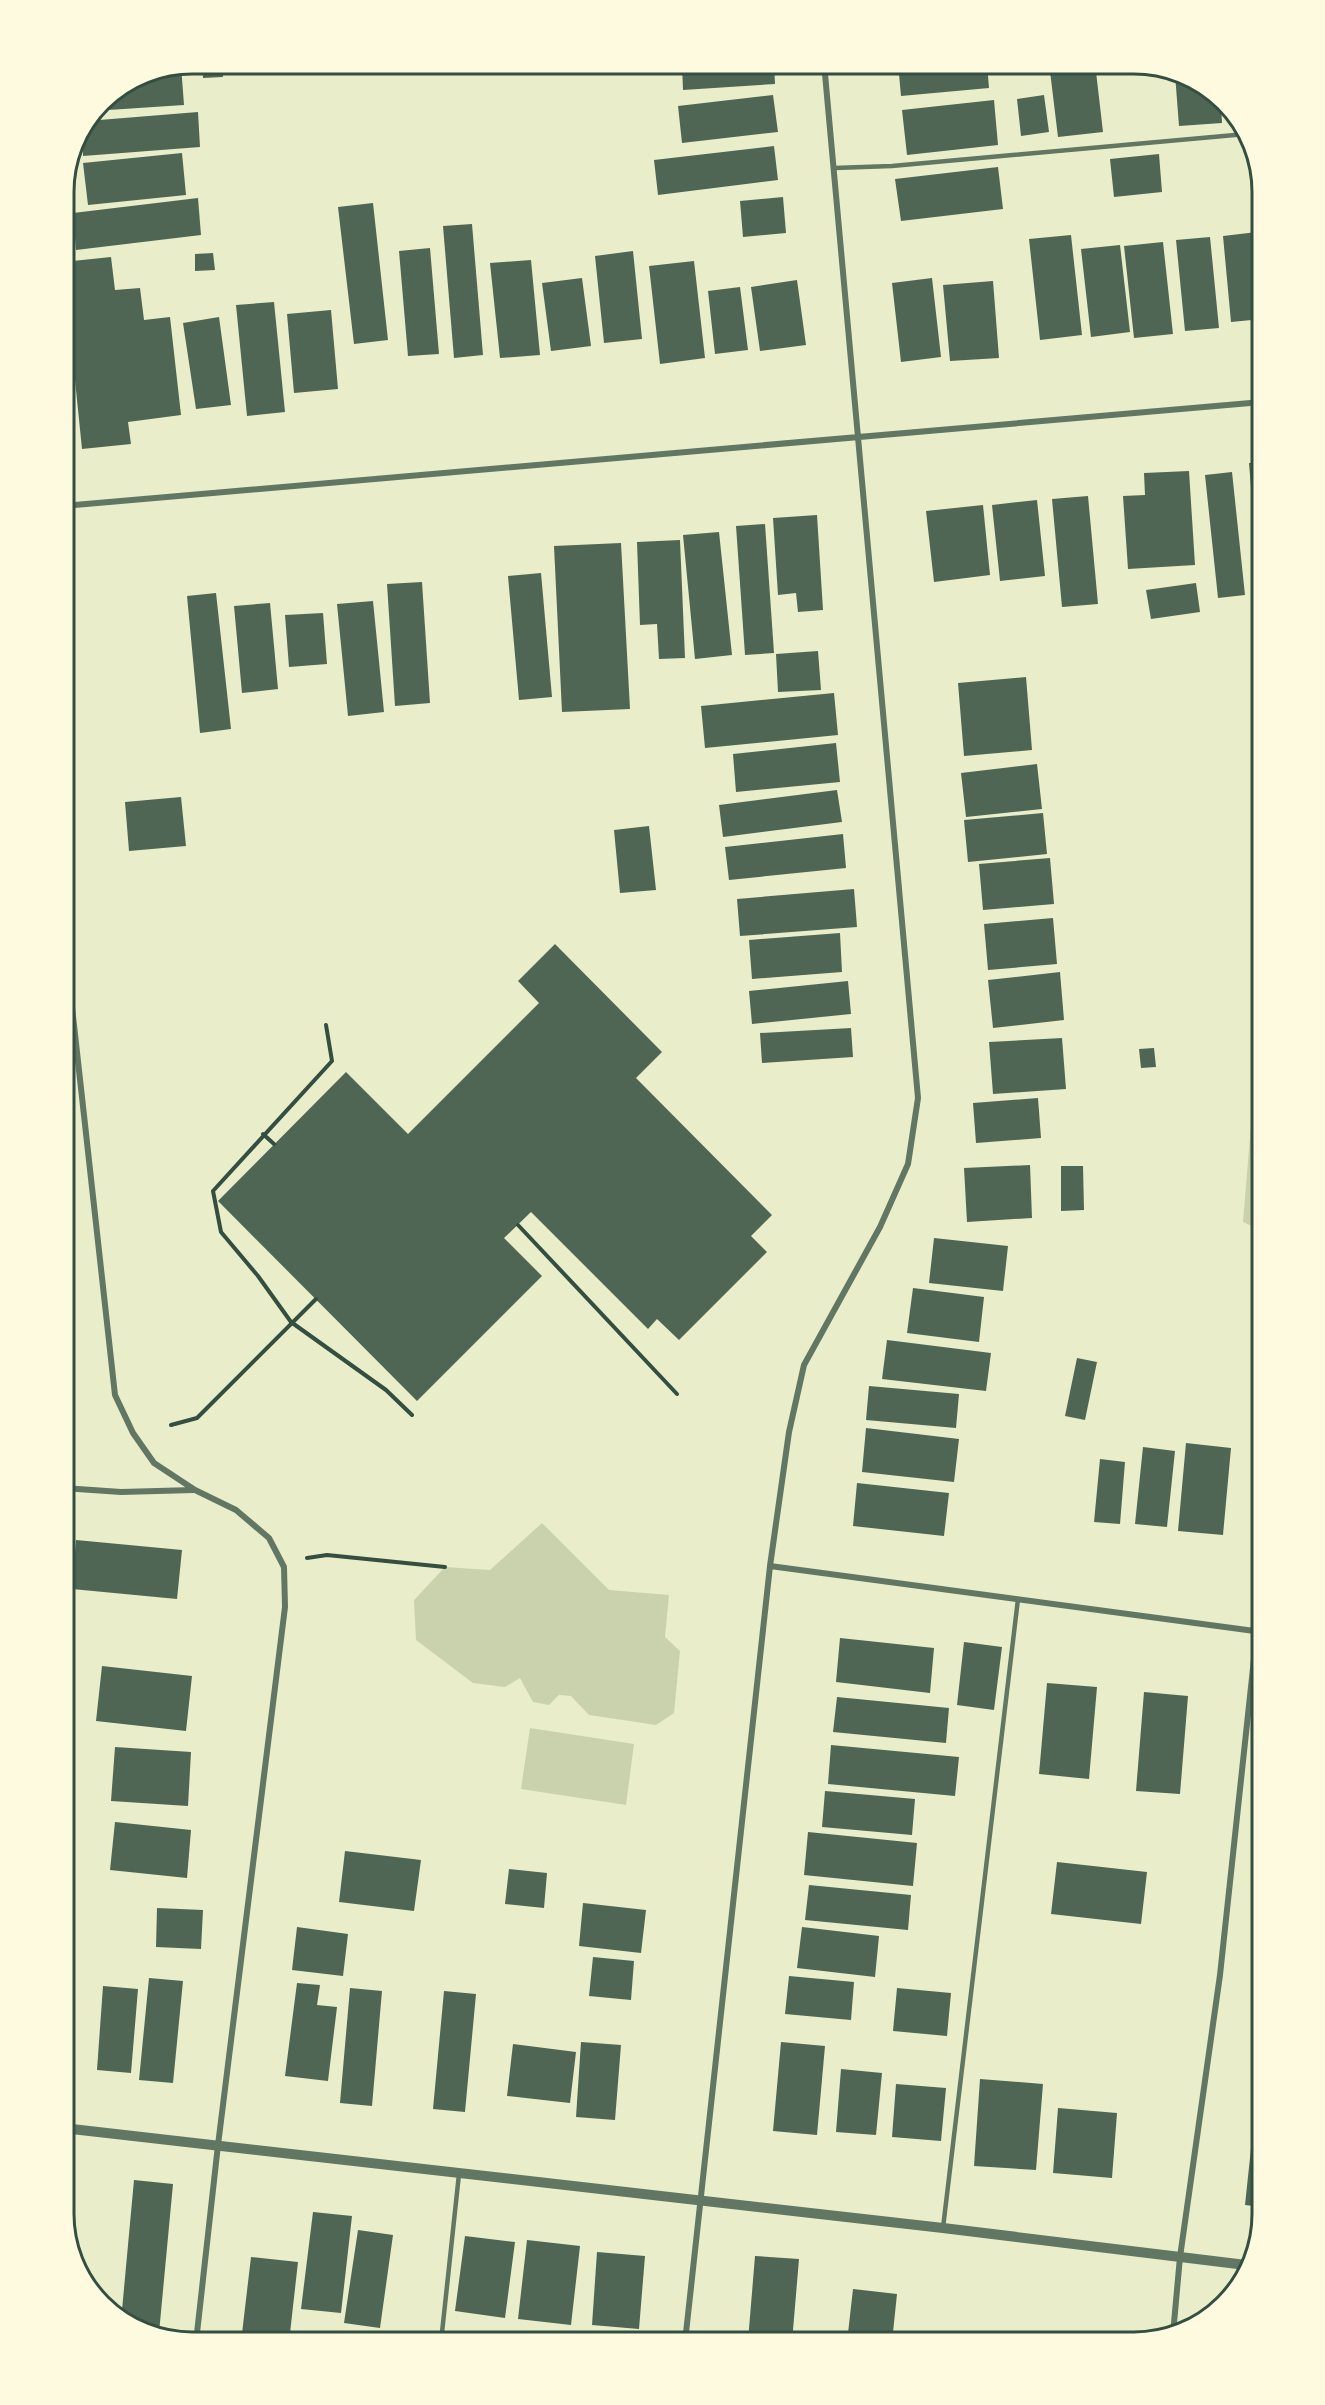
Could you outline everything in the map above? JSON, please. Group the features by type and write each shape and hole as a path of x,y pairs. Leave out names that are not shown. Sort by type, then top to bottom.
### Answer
{"street":[{"path":"686,2332 770,1566 789,1432 804,1365 880,1227 908,1164 918,1098 825,74"},
{"path":"74,505 1252,403"},
{"path":"74,1028 115,1395 133,1433 154,1463 195,1490 236,1510 269,1538 284,1567 285,1607 197,2331"},
{"path":"74,1489 121,1492 195,1490"},
{"path":"770,1566 1252,1631"},
{"path":"1174,2324 1180,2257 1220,1975 1252,1694"},
{"path":"74,2129 702,2200 1240,2264"}],"lane":[{"path":"834,168 892,166 1237,135"},
{"path":"943,2228 1018,1599"},
{"path":"442,2331 459,2174"}],"path":[{"path":"326,1025 332,1061 213,1191 221,1232 258,1276 291,1322 386,1390 412,1415"},
{"path":"263,1134 274,1144"},
{"path":"518,1225 677,1394"},
{"path":"171,1425 197,1418 316,1299"},
{"path":"307,1558 327,1555 445,1567"}],"green space":[{"path":"1252,1122 1252,1226 1243,1222"},
{"path":"542,1523 609,1590 669,1595 665,1637 680,1651 674,1713 656,1725 589,1715 571,1696 559,1695 549,1705 533,1702 520,1678 505,1687 473,1683 416,1640 414,1600 445,1567 490,1570"},
{"path":"530,1728 634,1744 626,1805 521,1789"}],"building":[{"path":"203,74 223,74 223,77 203,78"},
{"path":"682,74 775,74 775,84 683,90"},
{"path":"899,74 988,74 989,88 901,96"},
{"path":"1050,74 1096,74 1103,132 1058,137"},
{"path":"182,75 184,105 107,110 126,93 146,82"},
{"path":"1176,82 1199,93 1222,114 1222,123 1179,126"},
{"path":"773,95 778,132 682,143 678,106"},
{"path":"1044,95 1049,132 1021,136 1017,99"},
{"path":"994,100 998,145 907,155 902,110"},
{"path":"198,112 200,147 83,156 83,145 98,120"},
{"path":"774,146 778,180 658,195 654,160"},
{"path":"182,153 186,195 88,205 83,163"},
{"path":"1159,154 1162,192 1114,197 1110,159"},
{"path":"998,167 1003,209 901,221 895,179"},
{"path":"783,197 786,233 743,237 740,201"},
{"path":"198,198 201,235 76,250 74,213"},
{"path":"373,203 388,340 354,344 338,207"},
{"path":"472,224 483,355 454,358 443,226"},
{"path":"1252,233 1252,320 1231,322 1223,236"},
{"path":"1071,235 1082,335 1040,340 1029,239"},
{"path":"1210,237 1219,328 1185,331 1176,240"},
{"path":"1163,242 1173,334 1134,338 1124,246"},
{"path":"1120,245 1130,332 1091,337 1081,249"},
{"path":"430,248 439,354 408,356 399,251"},
{"path":"633,251 642,339 604,343 595,256"},
{"path":"213,253 215,270 195,271 195,254"},
{"path":"111,257 115,290 140,288 144,320 170,317 181,415 128,422 131,444 82,449 74,370 74,261"},
{"path":"531,260 540,355 500,358 490,263"},
{"path":"694,261 705,358 660,364 649,266"},
{"path":"582,278 591,346 551,351 542,283"},
{"path":"932,278 941,357 901,362 892,283"},
{"path":"797,280 806,345 760,351 751,287"},
{"path":"993,281 999,358 950,361 943,285"},
{"path":"740,287 748,350 715,354 708,291"},
{"path":"274,302 285,412 247,416 236,305"},
{"path":"331,310 338,389 294,393 287,314"},
{"path":"219,317 231,405 196,409 183,323"},
{"path":"1249,463 1252,463 1252,500"},
{"path":"1189,471 1195,565 1128,569 1123,496 1145,495 1144,473"},
{"path":"1232,472 1245,595 1218,598 1205,475"},
{"path":"1088,496 1098,604 1062,607 1052,499"},
{"path":"1037,500 1045,576 1000,581 992,505"},
{"path":"983,505 990,575 934,582 926,511"},
{"path":"817,515 823,610 798,612 796,593 778,595 773,518"},
{"path":"765,524 774,653 745,655 736,526"},
{"path":"719,532 732,655 695,659 683,535"},
{"path":"680,540 685,658 659,659 657,624 640,625 637,542"},
{"path":"621,543 630,709 562,712 554,546"},
{"path":"541,573 552,697 519,700 508,576"},
{"path":"422,582 430,703 395,706 387,584"},
{"path":"1196,583 1200,612 1151,619 1146,590"},
{"path":"216,593 231,729 200,733 187,596"},
{"path":"373,601 384,712 348,716 337,604"},
{"path":"270,603 278,689 242,693 234,606"},
{"path":"323,613 327,664 289,667 285,615"},
{"path":"818,651 821,690 778,692 776,654"},
{"path":"1026,677 1032,750 964,756 958,683"},
{"path":"834,693 838,735 705,748 701,706"},
{"path":"836,743 840,782 736,792 733,754"},
{"path":"1037,764 1042,809 966,817 961,773"},
{"path":"837,790 842,822 723,837 719,805"},
{"path":"181,797 186,846 129,851 125,802"},
{"path":"1043,813 1047,854 968,862 964,820"},
{"path":"649,826 656,890 620,893 614,830"},
{"path":"843,834 846,868 729,880 725,847"},
{"path":"1050,858 1054,904 983,910 979,864"},
{"path":"854,889 857,927 740,936 737,899"},
{"path":"1053,918 1057,964 988,970 984,924"},
{"path":"840,933 842,972 752,979 749,940"},
{"path":"555,944 662,1052 636,1078 772,1215 751,1236 767,1252 679,1340 657,1319 648,1329 531,1212 504,1238 542,1276 417,1401 218,1201 346,1072 408,1134 539,1003 518,981"},
{"path":"1060,972 1064,1020 993,1028 988,980"},
{"path":"848,981 851,1014 752,1024 749,991"},
{"path":"851,1028 853,1057 762,1063 760,1033"},
{"path":"1062,1038 1066,1089 993,1094 989,1042"},
{"path":"1154,1048 1156,1067 1141,1068 1139,1049"},
{"path":"1038,1098 1041,1138 976,1143 973,1103"},
{"path":"1030,1165 1032,1218 967,1222 964,1168"},
{"path":"1061,1166 1083,1166 1084,1210 1061,1211"},
{"path":"934,1238 1008,1246 1003,1291 929,1283"},
{"path":"913,1288 984,1297 979,1342 907,1333"},
{"path":"887,1340 991,1353 986,1391 882,1379"},
{"path":"1077,1358 1097,1362 1085,1420 1065,1416"},
{"path":"869,1386 959,1394 956,1428 866,1420"},
{"path":"866,1428 959,1439 954,1482 862,1472"},
{"path":"1186,1443 1231,1448 1223,1535 1178,1531"},
{"path":"1143,1447 1175,1451 1167,1527 1135,1524"},
{"path":"1100,1459 1125,1462 1120,1524 1094,1522"},
{"path":"857,1483 949,1493 944,1536 853,1526"},
{"path":"76,1540 182,1550 177,1599 74,1589"},
{"path":"840,1638 934,1648 930,1693 836,1682"},
{"path":"964,1642 1002,1647 994,1710 957,1705"},
{"path":"102,1666 192,1676 186,1731 96,1721"},
{"path":"1047,1683 1097,1687 1089,1779 1039,1774"},
{"path":"1144,1692 1188,1696 1180,1794 1136,1791"},
{"path":"837,1697 949,1708 946,1743 833,1732"},
{"path":"831,1745 959,1757 955,1796 828,1784"},
{"path":"115,1747 191,1752 188,1806 111,1801"},
{"path":"825,1791 915,1799 912,1835 822,1827"},
{"path":"115,1822 191,1830 187,1878 110,1870"},
{"path":"808,1832 917,1843 913,1886 804,1875"},
{"path":"345,1851 421,1860 414,1911 339,1902"},
{"path":"1057,1862 1147,1872 1141,1924 1051,1914"},
{"path":"509,1869 547,1873 544,1908 505,1904"},
{"path":"809,1885 911,1895 908,1930 805,1920"},
{"path":"583,1903 646,1910 641,1953 579,1946"},
{"path":"157,1908 203,1910 201,1949 156,1947"},
{"path":"297,1927 348,1934 343,1976 292,1970"},
{"path":"802,1927 879,1936 875,1977 797,1968"},
{"path":"593,1957 634,1961 631,2000 589,1996"},
{"path":"789,1976 854,1982 851,2020 785,2014"},
{"path":"149,1978 183,1981 173,2083 139,2080"},
{"path":"297,1983 320,1985 317,2005 337,2007 328,2081 285,2076"},
{"path":"103,1986 138,1989 131,2073 97,2070"},
{"path":"350,1988 382,1991 372,2106 340,2103"},
{"path":"897,1988 951,1993 947,2036 893,2031"},
{"path":"444,1991 476,1994 465,2112 433,2109"},
{"path":"581,2042 621,2045 615,2120 576,2117"},
{"path":"781,2042 825,2046 817,2135 773,2131"},
{"path":"513,2044 576,2052 570,2103 507,2096"},
{"path":"841,2069 882,2073 876,2135 836,2132"},
{"path":"980,2079 1043,2084 1036,2170 974,2166"},
{"path":"896,2084 946,2088 941,2141 892,2137"},
{"path":"1058,2108 1117,2113 1112,2178 1053,2173"},
{"path":"1252,2139 1252,2206 1245,2205"},
{"path":"134,2180 173,2184 160,2327 146,2323 122,2309"},
{"path":"313,2212 352,2216 341,2313 301,2309"},
{"path":"358,2230 393,2235 380,2328 344,2323"},
{"path":"465,2236 515,2242 505,2318 455,2311"},
{"path":"527,2240 580,2246 571,2325 518,2319"},
{"path":"597,2252 645,2256 639,2329 592,2325"},
{"path":"755,2256 799,2259 793,2332 749,2332"},
{"path":"251,2257 298,2262 290,2331 242,2331"},
{"path":"853,2289 897,2294 893,2332 848,2332"}]}
